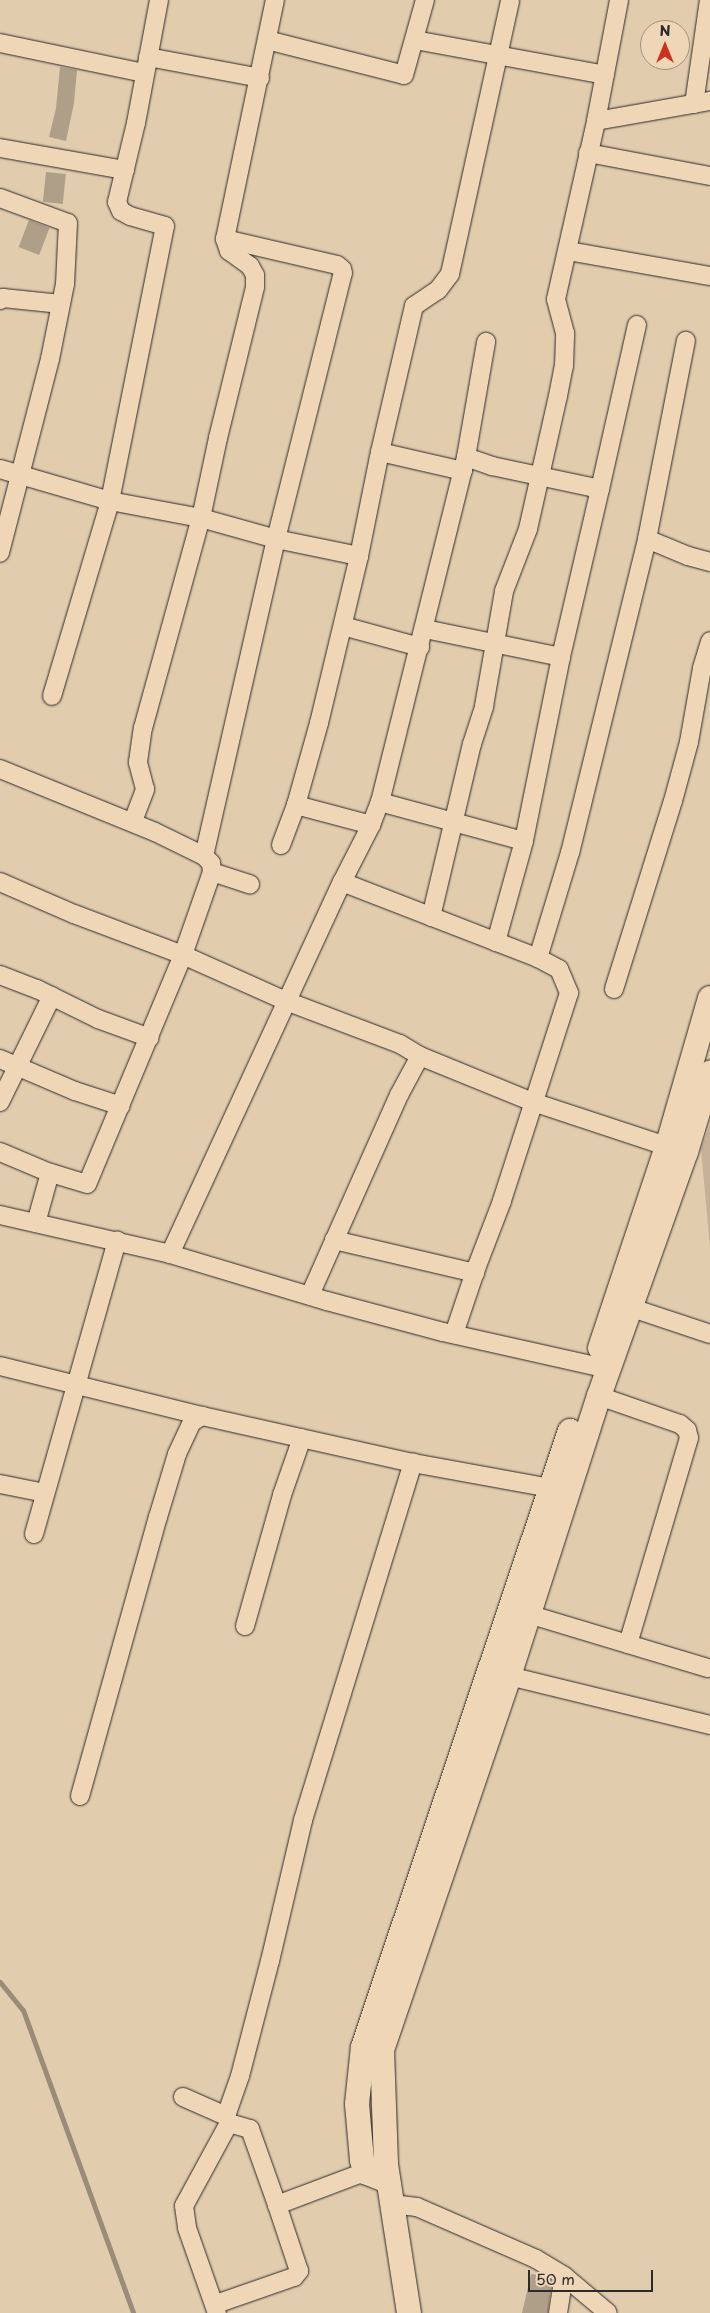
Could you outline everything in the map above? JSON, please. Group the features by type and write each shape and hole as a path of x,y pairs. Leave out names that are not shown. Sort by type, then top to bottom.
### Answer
{"street":[{"path":"52,696 110,501 164,226 121,211 118,202 159,0"},
{"path":"133,821 145,789 138,762 142,728 201,518 220,429 255,288 255,275 250,266 229,251 225,239 275,0"},
{"path":"267,40 404,75 425,0"},
{"path":"281,845 296,805 343,626 380,452 414,306 438,290 450,274 510,0"},
{"path":"431,917 455,823 472,744 484,706 504,591 528,529 564,366 566,333 556,299 596,122 619,0"},
{"path":"596,122 702,102 709,0"},
{"path":"415,40 605,75"},
{"path":"0,43 146,65 260,78"},
{"path":"0,148 125,170"},
{"path":"588,153 710,176"},
{"path":"0,198 68,223 65,284 50,360 0,553"},
{"path":"204,856 276,539 343,273 342,269 337,265 225,239"},
{"path":"568,251 710,276"},
{"path":"0,300 3,298 61,304"},
{"path":"496,942 524,841 561,657 637,325"},
{"path":"538,958 570,853 647,539 686,341"},
{"path":"170,1254 286,1001 371,825 380,802 465,464 486,342"},
{"path":"380,452 492,466 600,489"},
{"path":"0,469 110,501 201,518 276,539 359,556"},
{"path":"647,539 688,556 710,562"},
{"path":"343,626 420,647"},
{"path":"425,629 496,642 561,657"},
{"path":"614,989 673,801 689,742 702,668 710,641"},
{"path":"0,769 133,821 204,856 211,862 212,872 183,956 87,1184 50,1172 0,1152"},
{"path":"380,802 524,841"},
{"path":"296,805 371,825"},
{"path":"212,872 250,884"},
{"path":"0,882 74,914 183,956 286,1001 400,1044 420,1056 533,1102 677,1150"},
{"path":"342,882 538,958 559,969 569,993 502,1201 454,1334"},
{"path":"0,975 52,996 98,1019 150,1038"},
{"path":"0,1102 52,996"},
{"path":"409,2313 386,2164 382,2050 509,1676 528,1614 558,1489 599,1396 601,1367 632,1308 677,1150 710,998"},
{"path":"310,1295 399,1095 420,1056"},
{"path":"0,1059 75,1091 121,1106"},
{"path":"608,2313 564,2276 536,2259 417,2207 390,2193 365,2172 362,2160 357,2104 363,2047 436,1833 677,1150 710,1074"},
{"path":"36,1223 50,1172"},
{"path":"0,1215 170,1254 310,1295 454,1334 601,1367"},
{"path":"334,1240 475,1273"},
{"path":"34,1534 117,1242"},
{"path":"632,1308 710,1334"},
{"path":"0,1366 202,1416 413,1463 558,1489"},
{"path":"599,1396 680,1424 687,1430 689,1438 628,1644"},
{"path":"80,1796 172,1472 192,1422 202,1416"},
{"path":"244,1626 282,1495 302,1438"},
{"path":"183,2097 227,2120 250,2129 299,2271 294,2277 216,2309 186,2228 184,2206 227,2120 263,1990 303,1820 413,1463"},
{"path":"0,1484 45,1493"},
{"path":"528,1614 708,1668"},
{"path":"509,1676 710,1725"},
{"path":"277,2205 365,2172"},
{"path":"558,2313 564,2276"}],"shaded area":[{"path":"710,1124 710,1247 701,1149"}],"building":[{"path":"60,67 77,70 74,103 66,141 49,137 56,108"},
{"path":"46,172 66,174 63,204 43,202"},
{"path":"29,220 50,228 39,255 19,247"},
{"path":"531,2274 544,2276 552,2281 548,2313 522,2313"}],"waterway":[{"path":"0,1982 23,2010 133,2313"}]}
